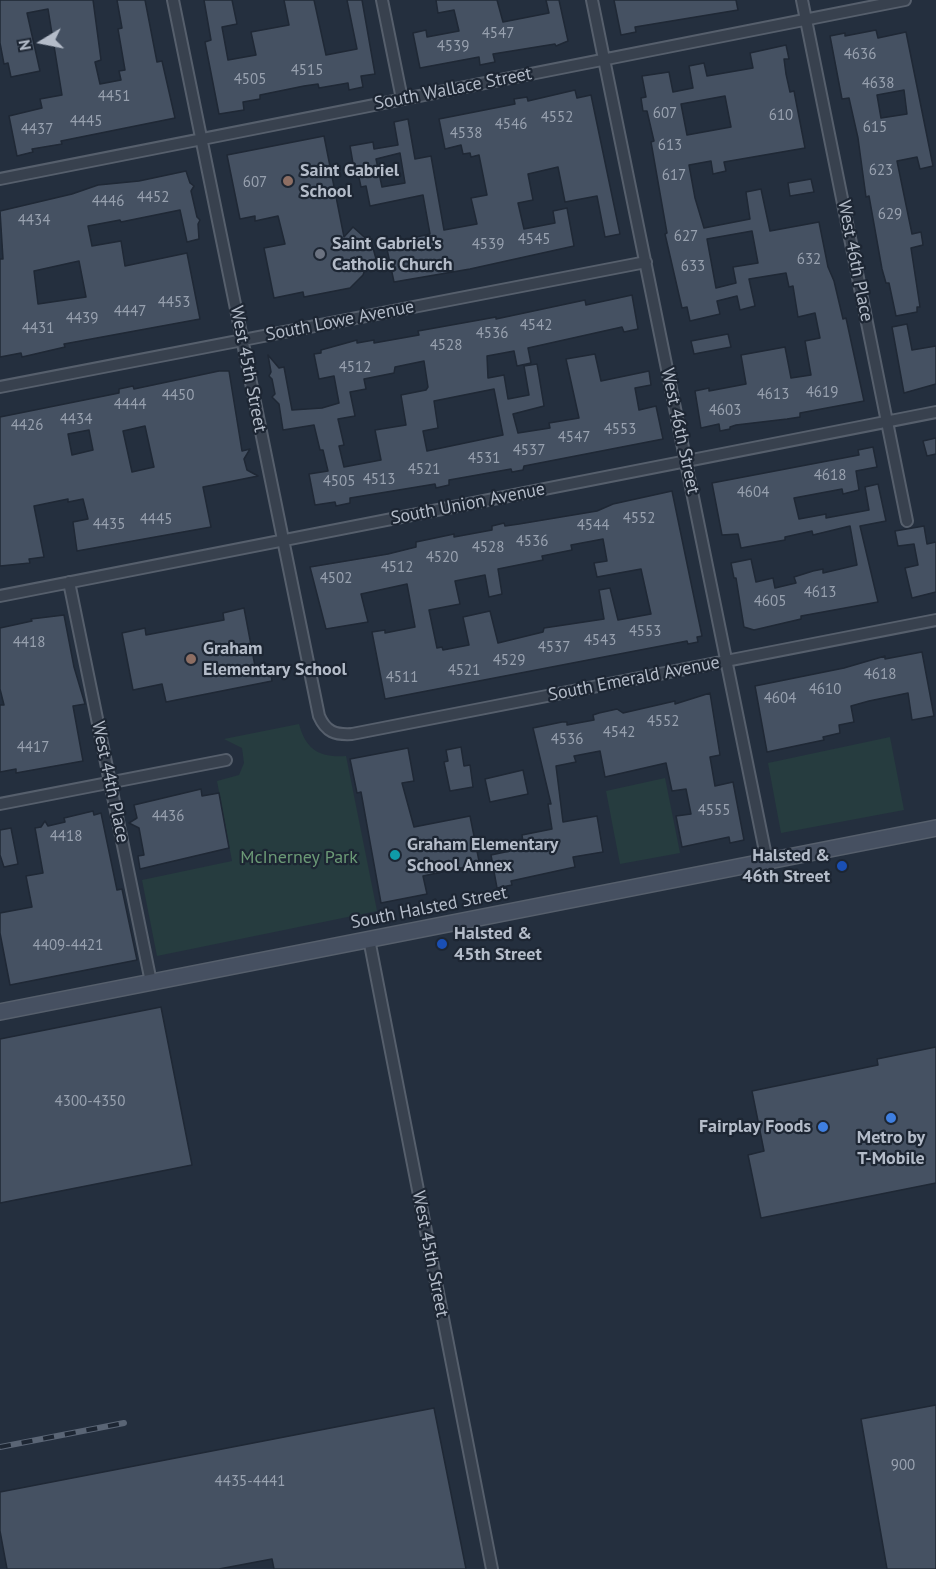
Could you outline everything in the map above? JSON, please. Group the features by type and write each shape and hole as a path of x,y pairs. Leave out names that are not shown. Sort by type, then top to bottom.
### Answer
{"main road":[{"name":"South Halsted Street","path":"0,1012 936,828"}],"street":[{"name":"West 45th Street","path":"173,0 319,716 323,726 332,732"},
{"path":"382,0 402,99"},
{"name":"West 46th Street","path":"592,0 767,861"},
{"name":"West 46th Place","path":"802,0 907,522"},
{"name":"South Wallace Street","path":"0,179 905,0"},
{"name":"South Lowe Avenue","path":"0,387 646,262"},
{"name":"South Union Avenue","path":"0,596 936,412"},
{"name":"West 44th Place","path":"69,582 151,982"},
{"name":"South Emerald Avenue","path":"332,732 352,734 936,620"},
{"path":"0,804 226,759"},
{"name":"West 45th Street","path":"369,939 492,1569"}],"green space":[{"name":"McInerney Park","path":"299,724 306,740 315,750 329,756 346,756 377,911 157,956 142,880 232,861 217,781 239,775 244,763 242,748 224,739"},
{"path":"890,737 904,810 781,833 768,763"},
{"path":"665,778 680,853 620,864 606,791"}],"building":[{"path":"0,0 93,0 101,60 95,62 100,84 121,80 119,71 125,70 118,29 122,28 117,0 145,0 157,62 162,61 175,118 61,141 62,144 32,149 33,152 17,156 9,116 42,108 40,99 62,95 48,9 27,13 40,71 11,77 8,63 4,64 0,43"},
{"path":"204,0 232,0 237,24 222,27 228,60 256,55 251,32 289,25 284,0 314,0 326,55 357,49 347,0 362,0 375,74 361,76 363,87 349,90 348,83 319,88 318,84 304,86 260,95 260,99 243,102 244,110 219,114 205,42 211,40"},
{"path":"436,0 497,0 503,22 549,13 546,0 559,0 568,41 556,46 555,44 493,54 495,62 480,65 479,57 420,68 413,33 426,30 427,37 459,31 454,10 438,13"},
{"path":"614,0 736,0 738,10 635,27 636,32 621,35"},
{"path":"876,30 878,38 906,32 933,166 920,169 917,157 897,161 912,234 921,232 923,245 911,248 920,307 917,307 917,312 896,316 889,283 886,283 882,269 869,196 866,197 858,138 849,98 842,99 830,36 845,33 845,36","holes":["904,90 907,114 881,118 877,95"]},
{"path":"786,45 789,59 784,59 786,74 790,92 794,91 805,148 724,162 726,171 713,174 711,161 689,165 695,198 704,228 750,219 746,192 761,189 770,231 819,222 828,267 834,281 843,319 846,318 864,401 800,413 800,417 736,425 720,431 719,424 701,428 695,391 709,388 709,391 746,384 741,355 785,347 791,378 811,375 805,341 820,338 815,313 798,317 793,286 789,287 786,273 749,279 755,306 740,310 737,296 717,301 720,314 690,321 687,307 682,308 665,234 667,233 651,142 654,141 647,111 643,111 641,98 646,97 642,76 669,72 673,92 693,88 689,66 704,63 707,76 753,68 750,53","holes":["725,96 731,127 687,135 681,104","752,231 758,263 733,267 736,283 716,288 707,239"]},
{"path":"575,90 577,98 591,95 620,234 605,237 597,196 565,202 558,167 528,174 533,200 518,203 524,229 555,223 553,211 567,208 574,246 470,269 394,282 387,249 404,246 403,240 430,234 423,195 370,206 366,186 361,187 357,168 354,169 350,146 373,142 374,149 398,145 394,122 408,119 415,159 431,156 444,230 477,224 471,198 487,195 479,155 471,157 470,153 463,154 461,145 445,149 439,119 515,104 514,99 527,97 528,101","holes":["400,153 405,183 382,187 376,159"]},
{"path":"324,136 344,237 353,227 372,244 376,259 368,261 363,275 350,288 304,297 303,292 274,298 264,248 285,244 278,216 255,221 255,216 240,219 227,155"},
{"path":"186,171 190,183 194,186 191,191 197,217 200,220 199,239 187,242 180,210 88,226 92,246 121,241 125,266 187,253 200,319 64,344 65,347 22,357 21,353 0,357 0,259 3,259 0,211 72,194 98,185 139,181","holes":["79,261 86,297 38,304 34,271"]},
{"path":"811,179 814,192 790,196 788,183"},
{"path":"632,295 638,329 624,332 622,327 528,348 531,363 517,366 514,351 487,356 488,378 504,375 508,399 529,395 524,366 537,364 544,406 513,414 518,433 550,428 549,423 579,418 566,359 595,354 601,381 649,371 651,385 635,388 639,410 656,406 663,439 524,466 523,470 512,472 511,469 449,480 449,485 436,488 435,484 350,498 350,503 336,506 335,502 315,505 309,474 328,471 323,450 320,450 314,425 283,430 279,404 272,397 275,394 272,379 269,376 271,372 268,355 279,368 284,367 292,410 322,408 339,403 334,376 319,379 314,354 321,353 321,350 357,340 357,343 374,340 374,343 419,335 418,331 496,317 496,319 585,300 586,305","holes":["424,361 428,387 426,390 401,395 406,425 375,430 381,460 344,467 339,446 344,445 338,419 355,416 350,392 366,389 364,379 394,373 395,367","494,389 503,435 427,451 423,431 438,428 434,401"]},
{"path":"907,324 912,350 936,346 936,384 904,393 892,327"},
{"path":"728,334 731,347 694,354 691,341"},
{"path":"219,371 229,371 242,451 250,449 244,459 247,470 258,476 203,487 211,527 77,551 73,522 88,519 83,499 68,502 68,499 34,506 44,557 29,559 30,563 0,566 0,417 119,393 119,389 133,386 134,389","holes":["145,426 154,467 132,472 123,431","89,430 93,450 72,455 68,434"]},
{"path":"936,438 936,454 927,456 923,441"},
{"path":"873,447 877,467 856,471 859,490 843,494 842,489 794,498 799,519 826,514 826,518 869,510 865,487 878,484 886,521 860,526 878,602 801,616 801,619 754,630 744,627 736,578 734,578 731,563 751,559 756,582 773,578 775,588 796,583 794,577 813,571 823,569 823,573 857,565 850,526 813,535 812,531 785,537 785,540 741,548 738,534 722,535 712,483 859,455 858,450"},
{"path":"672,491 702,636 697,637 698,642 688,644 687,641 385,699 372,632 385,630 385,633 415,627 407,584 361,594 368,622 326,629 310,567 388,554 416,547 416,542 454,534 454,537 492,530 492,526 504,523 505,526 597,511 613,504","holes":["603,539 607,561 594,563 597,577 641,569 651,614 618,620 610,588 599,590 604,619 544,628 543,632 498,643 490,611 463,617 469,645 443,650 442,647 437,648 429,610 460,604 455,581 485,575 489,597 502,594 498,569 543,560 542,556 572,550 571,545"]},
{"path":"924,526 927,544 936,542 936,592 912,598 905,568 918,565 914,544 898,546 895,531"},
{"path":"244,608 255,666 269,664 272,681 166,702 162,684 133,690 122,633 145,628 146,635 224,620 223,613"},
{"path":"64,615 74,667 85,704 73,706 83,761 16,773 16,769 0,772 0,705 4,705 0,689 0,628 32,621 31,619"},
{"path":"922,652 934,716 912,720 908,693 869,701 851,706 854,722 839,725 840,733 823,737 824,740 767,752 755,686 844,668 885,656 885,659"},
{"path":"710,693 720,755 710,757 715,786 733,782 744,840 730,843 729,837 682,847 676,816 691,814 686,789 672,791 666,763 605,777 600,751 574,756 576,762 556,766 563,822 597,816 603,852 573,857 575,867 511,881 512,885 497,888 491,855 510,851 509,844 523,841 522,835 552,829 548,804 551,804 533,728 562,722 567,722 567,725 594,720 593,715 617,709 623,713 675,701 675,704"},
{"path":"461,747 464,766 470,765 473,787 450,791 444,762 448,761 446,750"},
{"name":"Graham Elementary School Annex","path":"408,748 414,781 402,783 414,827 470,816 479,861 465,864 466,867 423,876 427,894 381,903 361,792 357,793 350,759"},
{"path":"523,770 528,794 490,802 485,779"},
{"path":"201,789 202,796 219,793 229,848 140,869 138,856 144,855 139,828 129,823 137,818 134,805"},
{"path":"93,811 94,815 101,813 117,890 122,889 137,960 10,985 0,933 0,913 32,907 26,876 43,873 35,828 41,827 45,821 48,826 65,822 64,818"},
{"path":"11,828 18,864 4,867 0,855 0,830"},
{"path":"161,1007 192,1165 0,1203 0,1039"},
{"path":"936,1047 936,1183 761,1218 748,1155 764,1151 752,1091 878,1065 877,1059"},
{"path":"936,1405 936,1569 887,1569 861,1419"},
{"path":"434,1408 466,1569 274,1569 272,1559 219,1569 7,1569 0,1531 0,1492"}],"railway":[{"path":"0,1447 124,1423"}],"place":[{"name":"Saint Gabriel School","path":"288,181"},
{"name":"Saint Gabriel's Catholic Church","path":"320,254"},
{"name":"Graham Elementary School","path":"191,659"},
{"name":"Graham Elementary School Annex","path":"395,855"},
{"name":"Halsted & 46th Street","path":"842,866"},
{"name":"Halsted & 45th Street","path":"442,944"},
{"name":"Metro by T-Mobile","path":"891,1118"},
{"name":"Fairplay Foods","path":"823,1127"}]}
